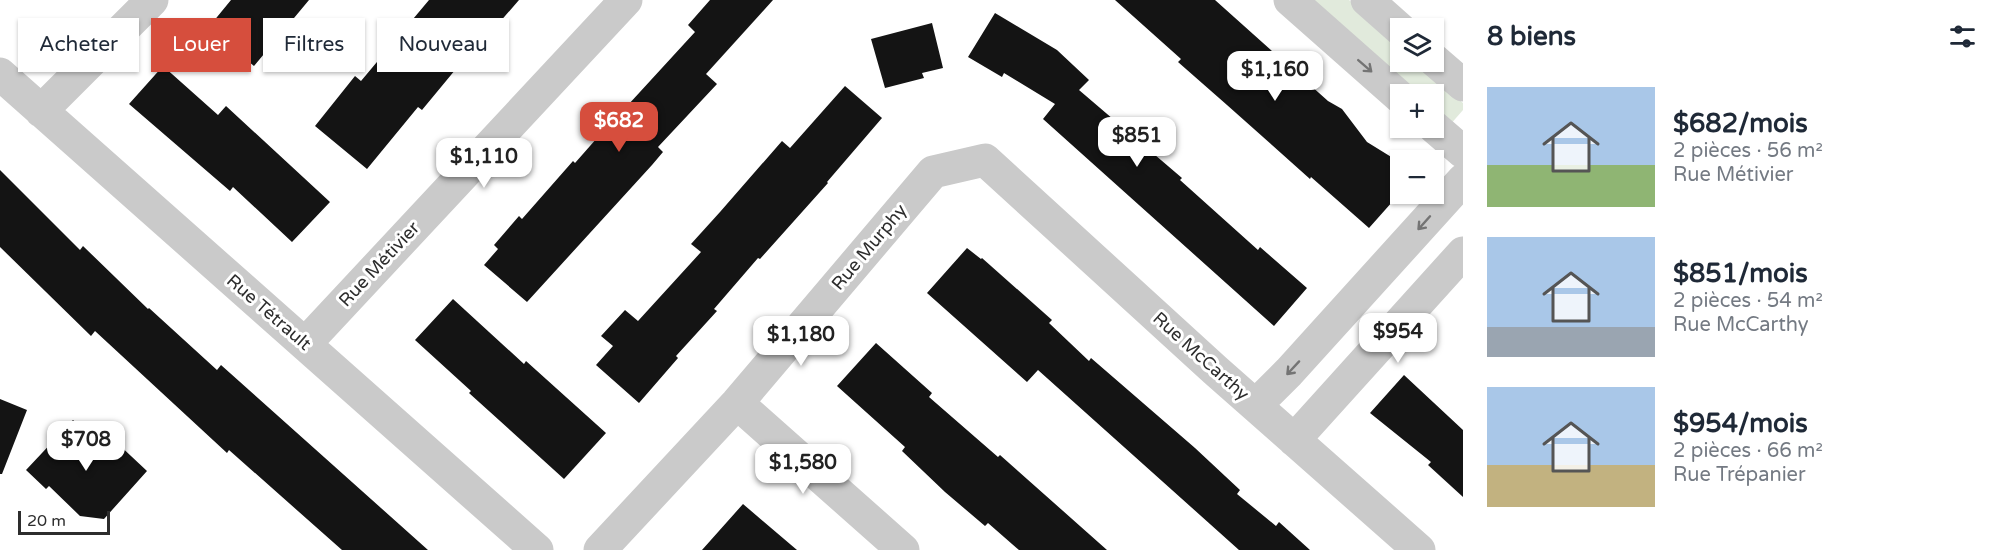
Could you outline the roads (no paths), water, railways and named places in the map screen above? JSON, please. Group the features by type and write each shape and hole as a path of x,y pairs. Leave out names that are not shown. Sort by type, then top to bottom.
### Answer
{"street":[{"path":"41,111 152,0"},
{"name":"Rue Métivier","path":"305,344 626,0"},
{"path":"1290,0 1390,88"},
{"path":"1366,0 1390,21"},
{"path":"1444,69 1463,85"},
{"name":"Rue Tétrault","path":"0,74 537,550"},
{"path":"1444,136 1463,152"},
{"name":"Rue Murphy","path":"600,550 737,403 933,172 985,160"},
{"name":"Rue McCarthy","path":"985,160 1419,550"},
{"path":"1256,405 1289,372 1463,180"},
{"path":"1294,440 1463,253"},
{"path":"737,403 903,550"}]}
